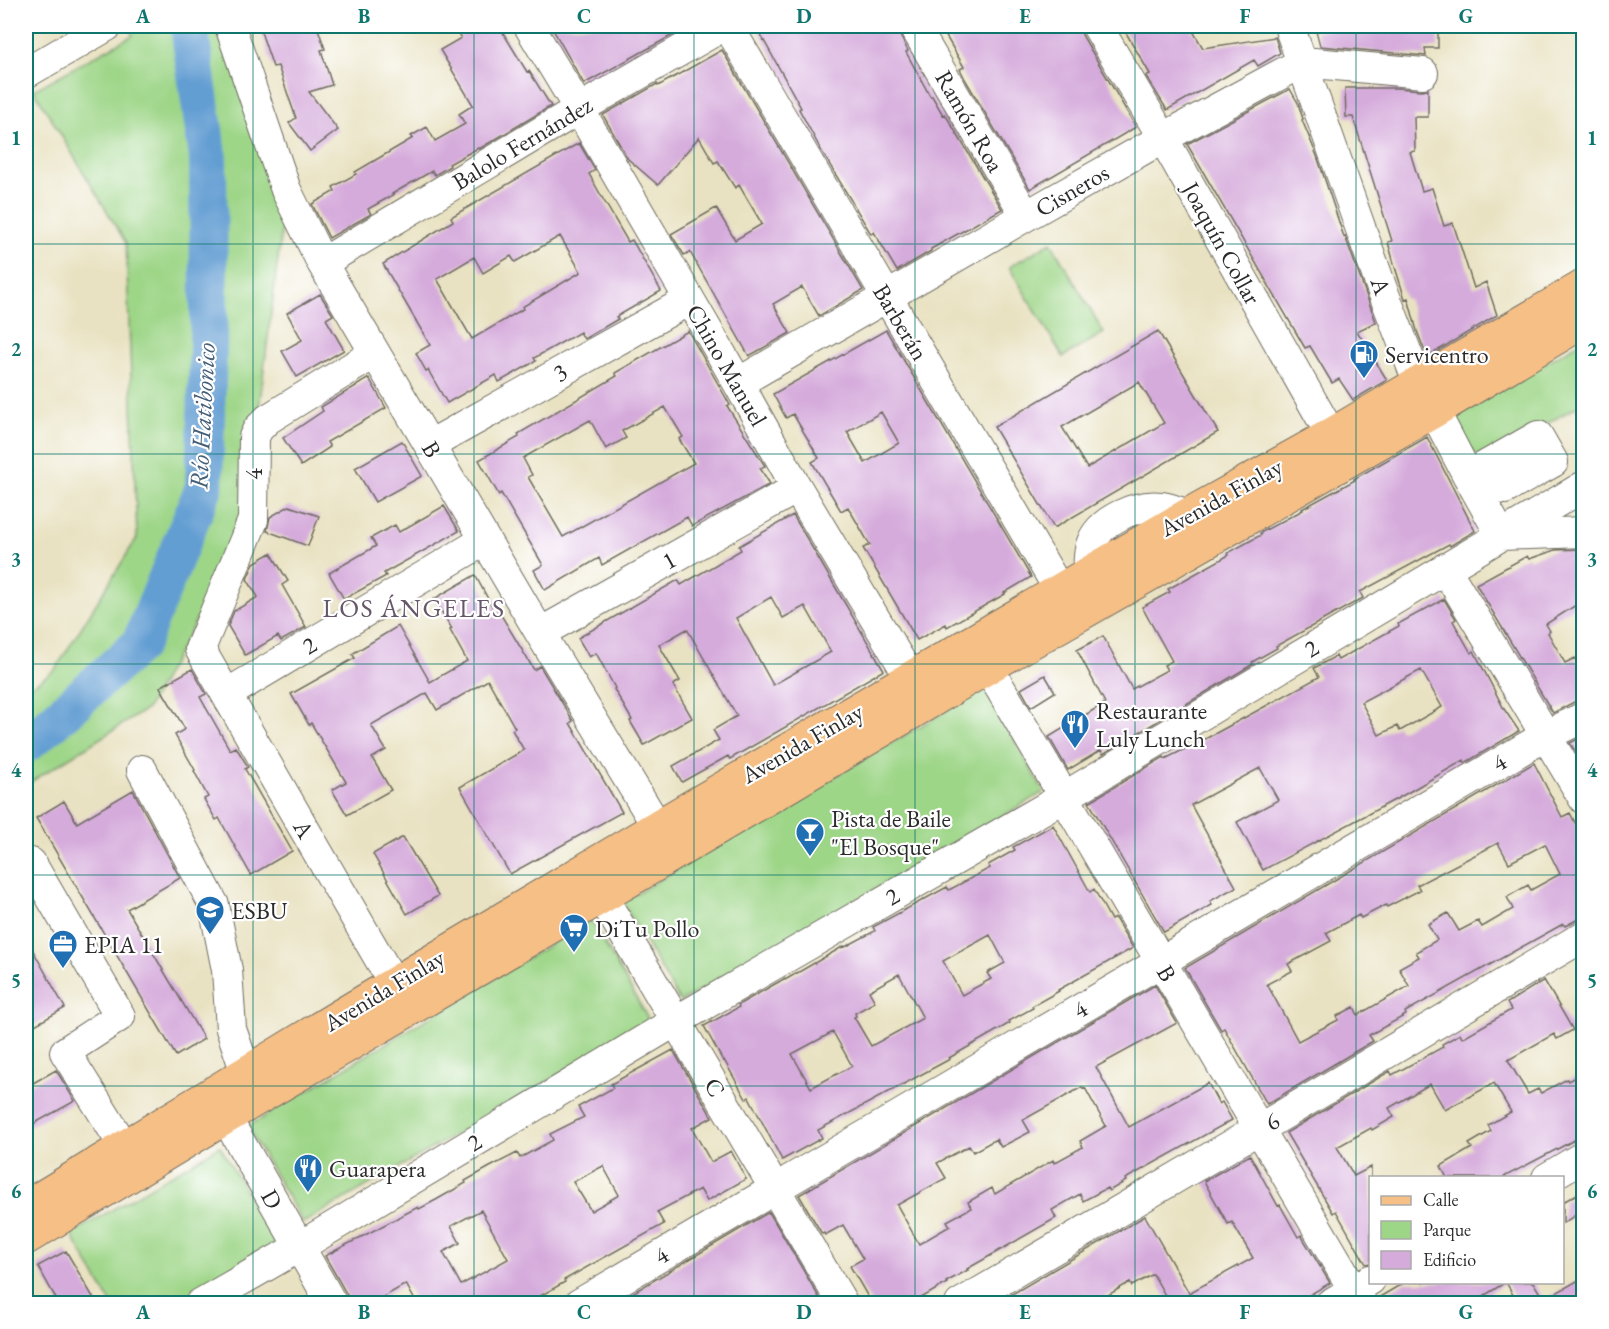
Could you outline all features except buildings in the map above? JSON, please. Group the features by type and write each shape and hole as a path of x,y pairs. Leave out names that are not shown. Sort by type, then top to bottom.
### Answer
{"main road":[{"name":"Avenida Finlay","path":"1426,397 1584,286"},
{"name":"Avenida Finlay","path":"26,1207 132,1158 980,655 1426,397 1584,321"},
{"name":"Avenida Finlay","path":"1068,604 1088,573 1188,515 1338,448"},
{"name":"Avenida Finlay","path":"26,1238 132,1158"}],"street":[{"path":"26,73 107,26"},
{"name":"B","path":"230,26 286,190 322,264 666,841"},
{"name":"Chino Manuel","path":"528,26 579,109 797,488 920,691"},
{"name":"Balolo Fernández","path":"322,264 579,109 723,26"},
{"name":"Barberán","path":"728,26 1068,604"},
{"name":"Ramón Roa","path":"914,26 1026,216"},
{"name":"Joaquín Collar","path":"1096,26 1163,138 1338,448"},
{"name":"A","path":"1289,26 1414,374 1426,397 1479,470 1501,535"},
{"path":"1303,62 1423,73"},
{"name":"Cisneros","path":"738,383 1163,138 1303,62"},
{"name":"3","path":"430,445 689,300"},
{"name":"4","path":"200,649 253,520 254,437 258,429 268,419 375,353"},
{"name":"2","path":"200,1304 676,1021 1064,796 1584,486"},
{"name":"1","path":"540,633 797,488"},
{"path":"1501,535 1584,532"},
{"name":"2","path":"226,694 485,540"},
{"path":"1445,568 1584,799"},
{"name":"A","path":"200,649 400,997"},
{"name":"B","path":"980,655 1354,1294"},
{"name":"4","path":"579,1304 774,1187 1545,736 1584,717"},
{"path":"142,770 214,905 227,970 231,1029 252,1085"},
{"path":"26,866 31,863 120,1016 65,1052 132,1158"},
{"name":"C","path":"595,883 843,1304"},
{"name":"6","path":"960,1304 1584,936"},
{"name":"D","path":"219,1106 332,1304"},
{"path":"1550,1176 1584,1156"}],"green space":[{"path":"128,26 220,26 283,219 243,535 147,709 26,785 26,690 55,670 137,538 126,243 34,90 133,35"},
{"path":"1051,242 1104,333 1063,357 1009,267"},
{"path":"1583,341 1583,403 1474,465 1450,418"},
{"path":"985,688 1044,792 680,1002 622,902"},
{"path":"591,920 650,1022 303,1223 247,1127"},
{"path":"220,1146 276,1245 173,1303 111,1303 71,1234"}],"waterway":[{"name":"Río Hatibonico","path":"26,744 140,644 204,487 209,313 208,158 189,26"}],"place":[{"name":"Servicentro","path":"1364,380"},
{"name":"Restaurante Luly Lunch","path":"1075,750"},
{"name":"Pista de Baile \"El Bosque\"","path":"810,858"},
{"name":"ESBU","path":"210,936"},
{"name":"DiTu Pollo","path":"574,954"},
{"name":"EPIA 11","path":"63,970"},
{"name":"Guarapera","path":"308,1194"}],"district":[{"name":"LOS ÁNGELES","path":"414,608"}]}
